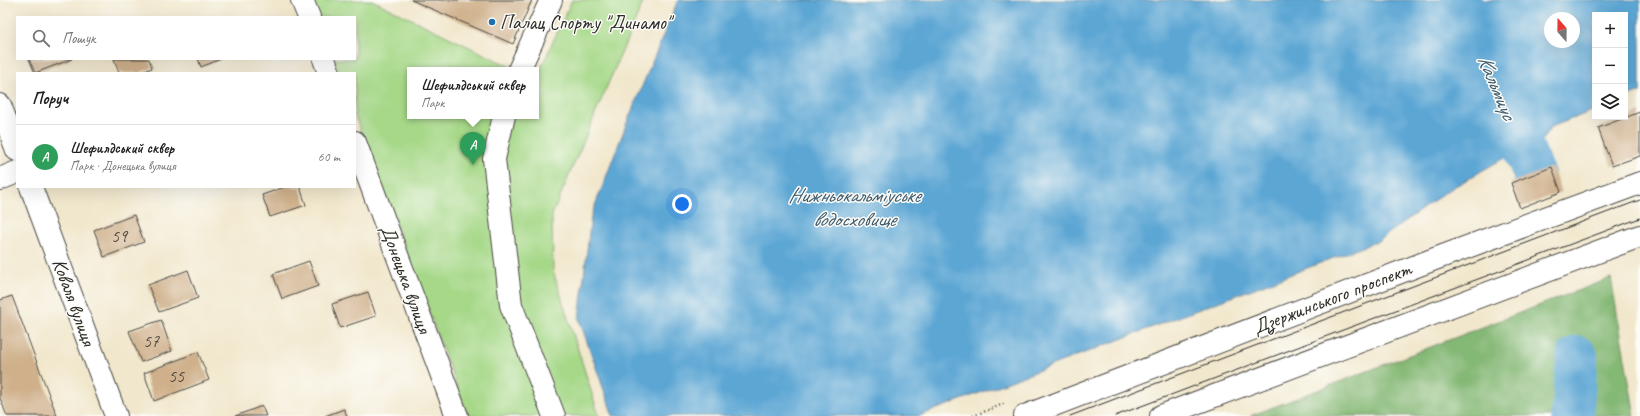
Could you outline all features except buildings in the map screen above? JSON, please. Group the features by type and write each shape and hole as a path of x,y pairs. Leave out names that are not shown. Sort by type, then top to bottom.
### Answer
{"street":[{"path":"302,0 309,16"},
{"path":"520,67 551,0"},
{"path":"324,60 330,72"},
{"path":"0,105 16,147"},
{"path":"503,119 494,159 511,305 554,416"},
{"name":"Донецька вулиця","path":"356,145 457,416"},
{"path":"0,179 16,172"},
{"name":"Дзержинського проспект","path":"1025,416 1432,260 1640,183"},
{"name":"Коваля вулиця","path":"31,188 116,416"},
{"path":"1161,416 1640,236"}],"green space":[{"path":"311,0 372,0 511,67 407,67 407,119 539,119 539,72 572,0 644,0 552,215 553,271 599,416 468,416 356,119 356,72 339,72 334,60 356,60 356,16 318,16"},
{"path":"1611,278 1635,416 1250,416"}],"water":[{"name":"Нижньокальміуське водосховище","path":"678,0 1640,0 1640,92 1628,97 1628,12 1592,12 1592,111 1551,127 1529,160 1504,158 1447,191 1378,241 919,416 613,416 579,319 591,216 628,120"}],"waterway":[{"name":"Кальмиус","path":"1461,0 1534,174"},
{"path":"1572,416 1577,357"}],"tram line":[{"path":"1070,416 1640,200"},
{"path":"1115,416 1640,218"}],"place":[{"name":"Палац Спорту \"Динамо\"","path":"492,22"},
{"name":"Шефилдський сквер","path":"473,165"}]}
